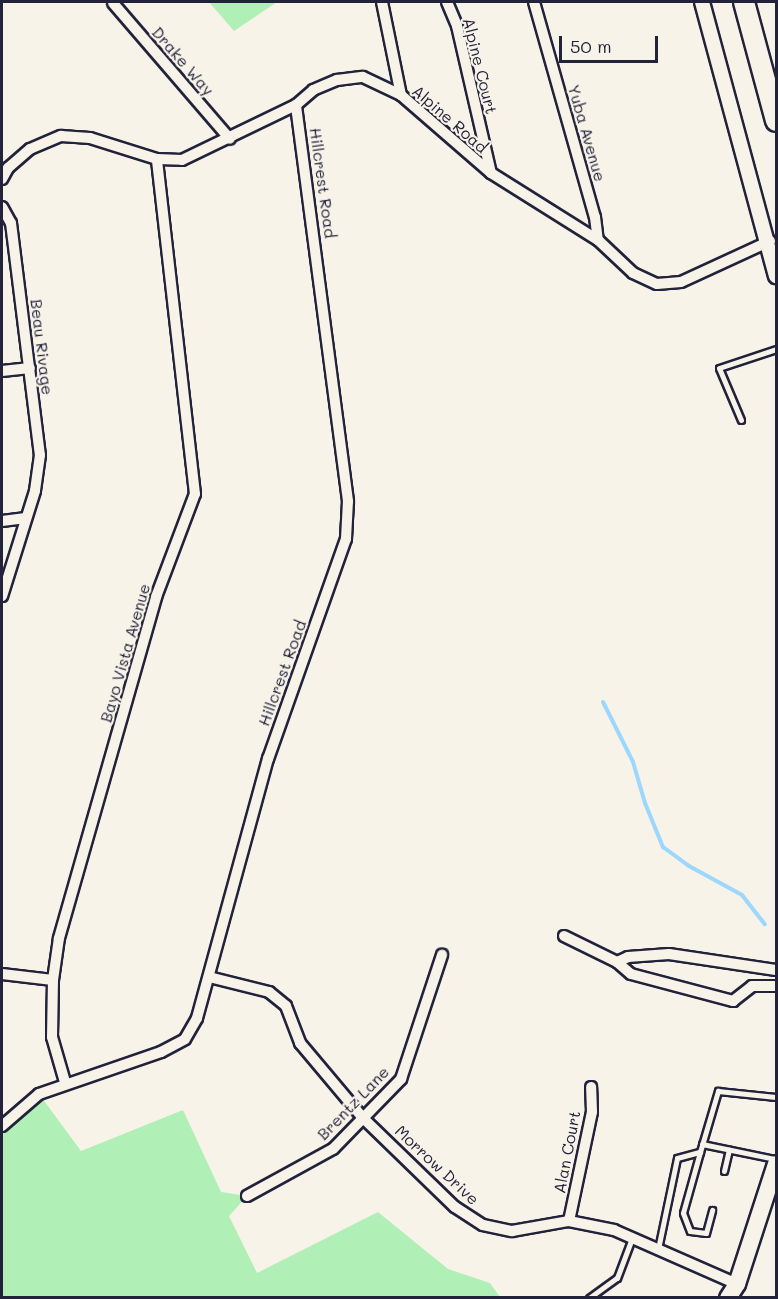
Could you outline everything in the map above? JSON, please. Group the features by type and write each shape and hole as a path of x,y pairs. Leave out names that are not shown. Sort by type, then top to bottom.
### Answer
{"highway":[{"path":"744,2 777,121"}],"main road":[{"path":"733,1291 777,1164"}],"street":[{"path":"381,2 401,96"},
{"name":"Alpine Court","path":"447,2 457,26 491,173"},
{"name":"Yuba Avenue","path":"534,2 595,216 598,240"},
{"path":"702,2 770,241 777,276"},
{"name":"Drake Way","path":"113,3 231,139"},
{"name":"Alpine Road","path":"2,179 8,168 30,149 61,136 90,138 157,159 182,160 231,139 296,105 313,90 329,83 363,77 401,96 491,173 598,240 633,273 657,284 681,282 770,241"},
{"name":"Hillcrest Road","path":"2,1126 39,1094 65,1082 161,1052 185,1039 197,1018 268,759 346,539 349,520 313,214 296,105"},
{"name":"Bayo Vista Avenue","path":"65,1082 52,1037 53,980 68,899 156,597 195,494 157,159"},
{"name":"Beau Rivage","path":"2,207 11,223 40,455 35,491 2,596"},
{"path":"2,371 30,368"},
{"path":"2,521 26,518"},
{"path":"564,936 617,962 632,974 650,981 733,1001 752,986 777,986"},
{"path":"617,962 669,954 777,970"},
{"name":"Brentz Lane","path":"247,1196 333,1149 400,1079 442,955"},
{"path":"2,974 53,980"},
{"name":"Morrow Drive","path":"209,977 269,993 286,1006 300,1043 363,1118 455,1207 483,1225 512,1231 569,1221 614,1230 658,1249 733,1291"},
{"name":"Alan Court","path":"569,1221 592,1112 591,1087"}],"lane":[{"path":"741,420 719,368 777,349"},
{"path":"712,1210 706,1233 690,1231 683,1213 718,1091 777,1097"},
{"path":"702,1144 777,1160"},
{"path":"724,1171 729,1150"},
{"path":"658,1249 677,1158 699,1152"},
{"path":"589,1298 617,1278 632,1238"}],"green space":[{"path":"209,2 277,2 234,31"},
{"path":"39,1094 81,1151 183,1110 221,1192 247,1196 229,1216 257,1273 378,1212 448,1269 490,1283 500,1297 2,1298 2,1126"}],"waterway":[{"path":"603,702 633,762 645,803 663,847 689,866 742,895 765,924"}]}
